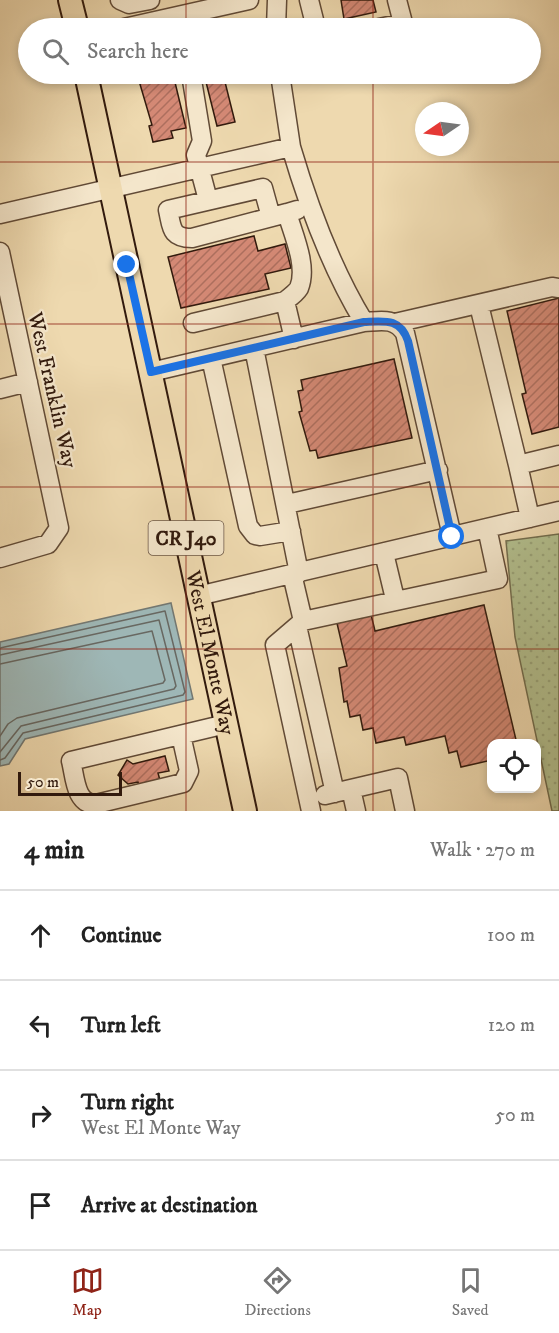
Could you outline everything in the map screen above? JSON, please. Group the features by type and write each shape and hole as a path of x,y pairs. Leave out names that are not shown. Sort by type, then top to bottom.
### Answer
{"main road":[{"path":"70,0 74,18"},
{"name":"West El Monte Way","path":"88,84 245,811"}],"street":[{"path":"120,0 129,4 150,0"},
{"path":"169,18 249,0"},
{"path":"276,18 277,0"},
{"path":"309,0 314,18"},
{"path":"397,0 402,18"},
{"path":"193,84 202,141 196,155 208,200"},
{"path":"281,84 291,147 310,207 345,289 364,322"},
{"path":"0,214 291,147"},
{"path":"193,323 285,301 298,288 301,273 299,253 279,215 263,188 168,210 173,231 181,238 192,238 279,215 310,207"},
{"name":"West Franklin Way","path":"0,252 59,518 56,537 40,549 0,558"},
{"path":"395,323 552,287 559,288"},
{"path":"285,301 294,339"},
{"path":"479,305 530,518"},
{"path":"151,372 364,322 388,320 395,323 405,333 408,341 452,537"},
{"path":"254,348 291,531 300,623 343,791 356,811"},
{"path":"211,358 249,526 255,535 260,536 291,531"},
{"path":"0,389 28,382"},
{"path":"518,465 559,455"},
{"path":"286,504 438,470"},
{"path":"198,596 559,511"},
{"path":"405,811 398,778 343,791 310,805 275,645 300,623 394,599 404,600 498,579 488,528"},
{"path":"384,553 394,599"},
{"path":"181,735 189,771 188,778 183,783 96,804 88,803 81,798 71,761 226,724"}],"green space":[{"path":"559,534 559,811 552,811 541,759 541,739 537,739 515,637 506,541"}],"water":[{"path":"171,603 193,699 25,739 9,764 0,766 0,642"}],"building":[{"path":"341,0 373,0 376,12 344,18"},
{"path":"140,84 175,84 186,128 171,131 173,138 153,142 149,126 152,125"},
{"path":"206,84 226,84 235,122 217,126"},
{"path":"254,236 258,251 285,244 291,268 265,274 269,289 181,308 168,257"},
{"path":"559,298 559,427 532,434 522,394 526,393 507,311"},
{"path":"394,359 412,438 318,458 316,450 310,451 299,412 302,411 298,391 303,390 301,380"},
{"path":"484,605 516,739 487,739 487,761 461,767 457,751 449,753 445,736 406,745 404,737 376,743 373,728 363,730 360,715 350,717 347,701 344,702 339,668 347,666 336,619 370,610 375,631"},
{"path":"165,756 169,771 158,773 163,791 142,796 138,782 128,784 118,775 127,760 133,764"}],"route":[{"path":"127,265 151,372 364,322 388,320 400,327 408,341 452,537"}]}
